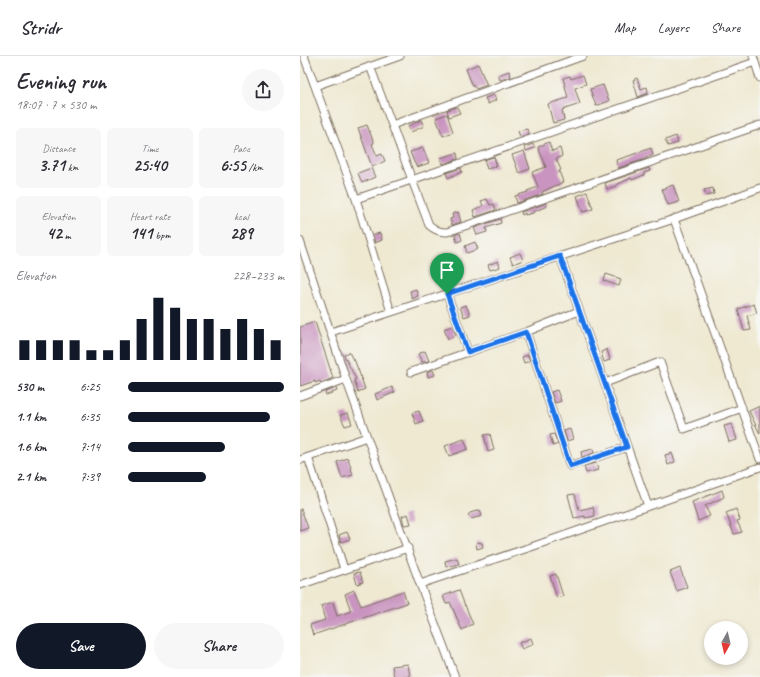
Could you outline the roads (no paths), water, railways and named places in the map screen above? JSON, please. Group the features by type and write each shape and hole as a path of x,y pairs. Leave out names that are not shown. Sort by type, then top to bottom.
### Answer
{"street":[{"path":"304,56 356,199 391,312"},
{"path":"315,86 400,56"},
{"path":"392,125 583,56"},
{"path":"356,199 754,59 760,78"},
{"path":"370,66 429,225 438,231 447,232 760,125"},
{"path":"331,332 674,219 760,188"},
{"path":"674,219 760,459"},
{"path":"300,241 346,379 455,677"},
{"path":"560,256 648,506"},
{"path":"447,294 468,352"},
{"path":"411,372 526,332 579,311"},
{"path":"526,332 570,466 627,447"},
{"path":"605,383 660,362 684,429 742,408"},
{"path":"300,396 346,379"},
{"path":"300,460 367,437"},
{"path":"308,457 344,570"},
{"path":"420,584 534,546 760,466"},
{"path":"300,585 408,548"}]}
